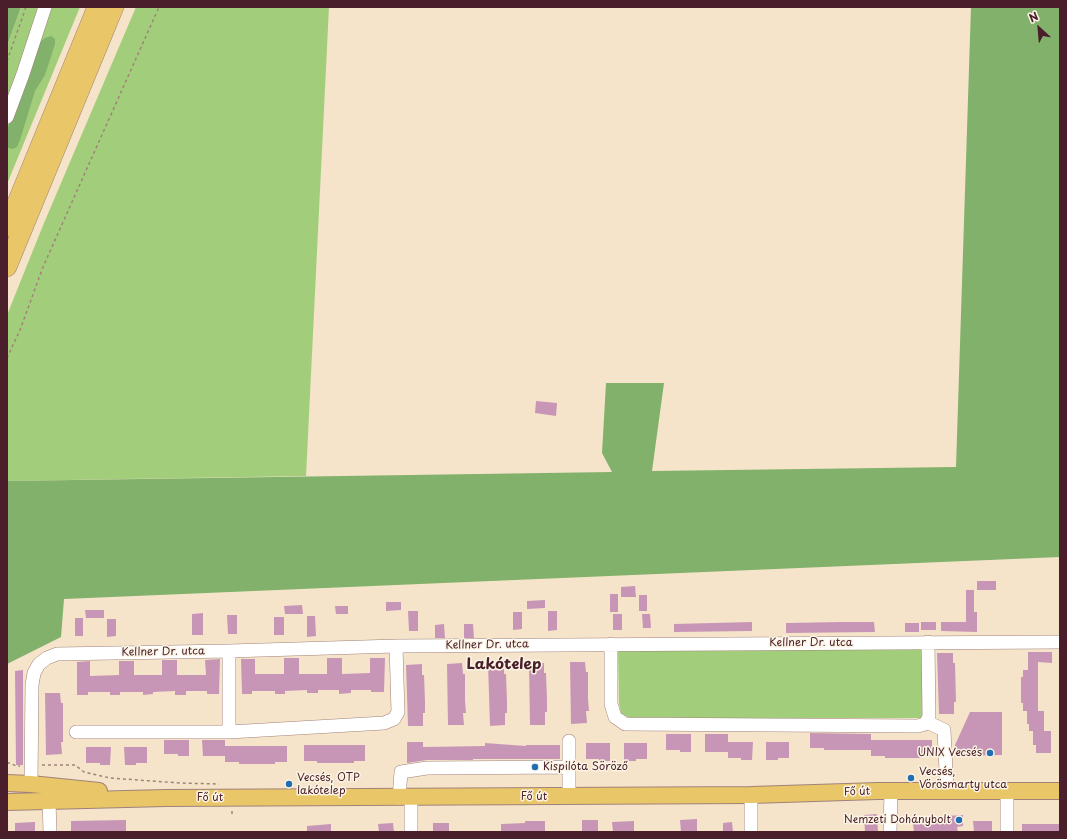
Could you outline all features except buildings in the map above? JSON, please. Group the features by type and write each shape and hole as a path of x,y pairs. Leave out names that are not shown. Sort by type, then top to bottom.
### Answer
{"highway":[{"path":"7,227 97,7"},
{"path":"7,267 114,7"}],"main road":[{"path":"7,783 31,784 166,798"},
{"path":"7,798 31,784"},
{"name":"Fő út","path":"7,802 166,798 569,797 751,795 947,790 1060,791"}],"street":[{"path":"7,117 45,7"},
{"path":"611,644 611,704 615,717 625,724 918,726 925,724 929,718 928,642"},
{"name":"Kellner Dr. utca","path":"31,784 32,685 34,673 39,664 47,658 57,654 230,652 396,646 1060,642"},
{"path":"76,732 229,732 384,723 394,719 398,712 396,646"},
{"path":"229,732 230,652"},
{"path":"927,722 944,730 947,790"},
{"path":"569,741 569,797"},
{"path":"411,832 401,772 427,768 569,768"},
{"path":"890,832 891,791"},
{"path":"1007,791 1007,832"},
{"path":"751,795 751,832"},
{"path":"50,801 50,832"}],"path":[{"path":"7,61 26,7"},
{"path":"7,358 20,330 43,266 159,7"},
{"path":"7,763 16,766 75,765 84,772 110,778 180,783 224,784"},
{"path":"232,798 232,817"}],"green space":[{"path":"7,7 21,7 7,46"},
{"path":"21,7 80,7 7,184 7,46"},
{"path":"136,7 329,7 306,476 7,481 7,315 44,223"},
{"path":"971,7 1060,7 1060,557 64,599 61,637 7,664 7,481 612,472 602,453 606,383 664,383 652,471 956,467"},
{"path":"51,36 55,39 55,44 45,75 35,91 17,147 13,149 8,148 7,130 40,42"},
{"path":"925,648 923,718 630,718 621,713 619,703 618,651"}],"place":[{"name":"UNIX Vecsés","path":"990,753"},
{"name":"Kispilóta Söröző","path":"535,767"},
{"name":"Vecsés, Vörösmarty utca","path":"911,778"},
{"name":"Vecsés, OTP lakótelep","path":"289,784"},
{"name":"Nemzeti Dohánybolt","path":"959,820"}],"district":[{"name":"Lakótelep","path":"504,665"}]}
